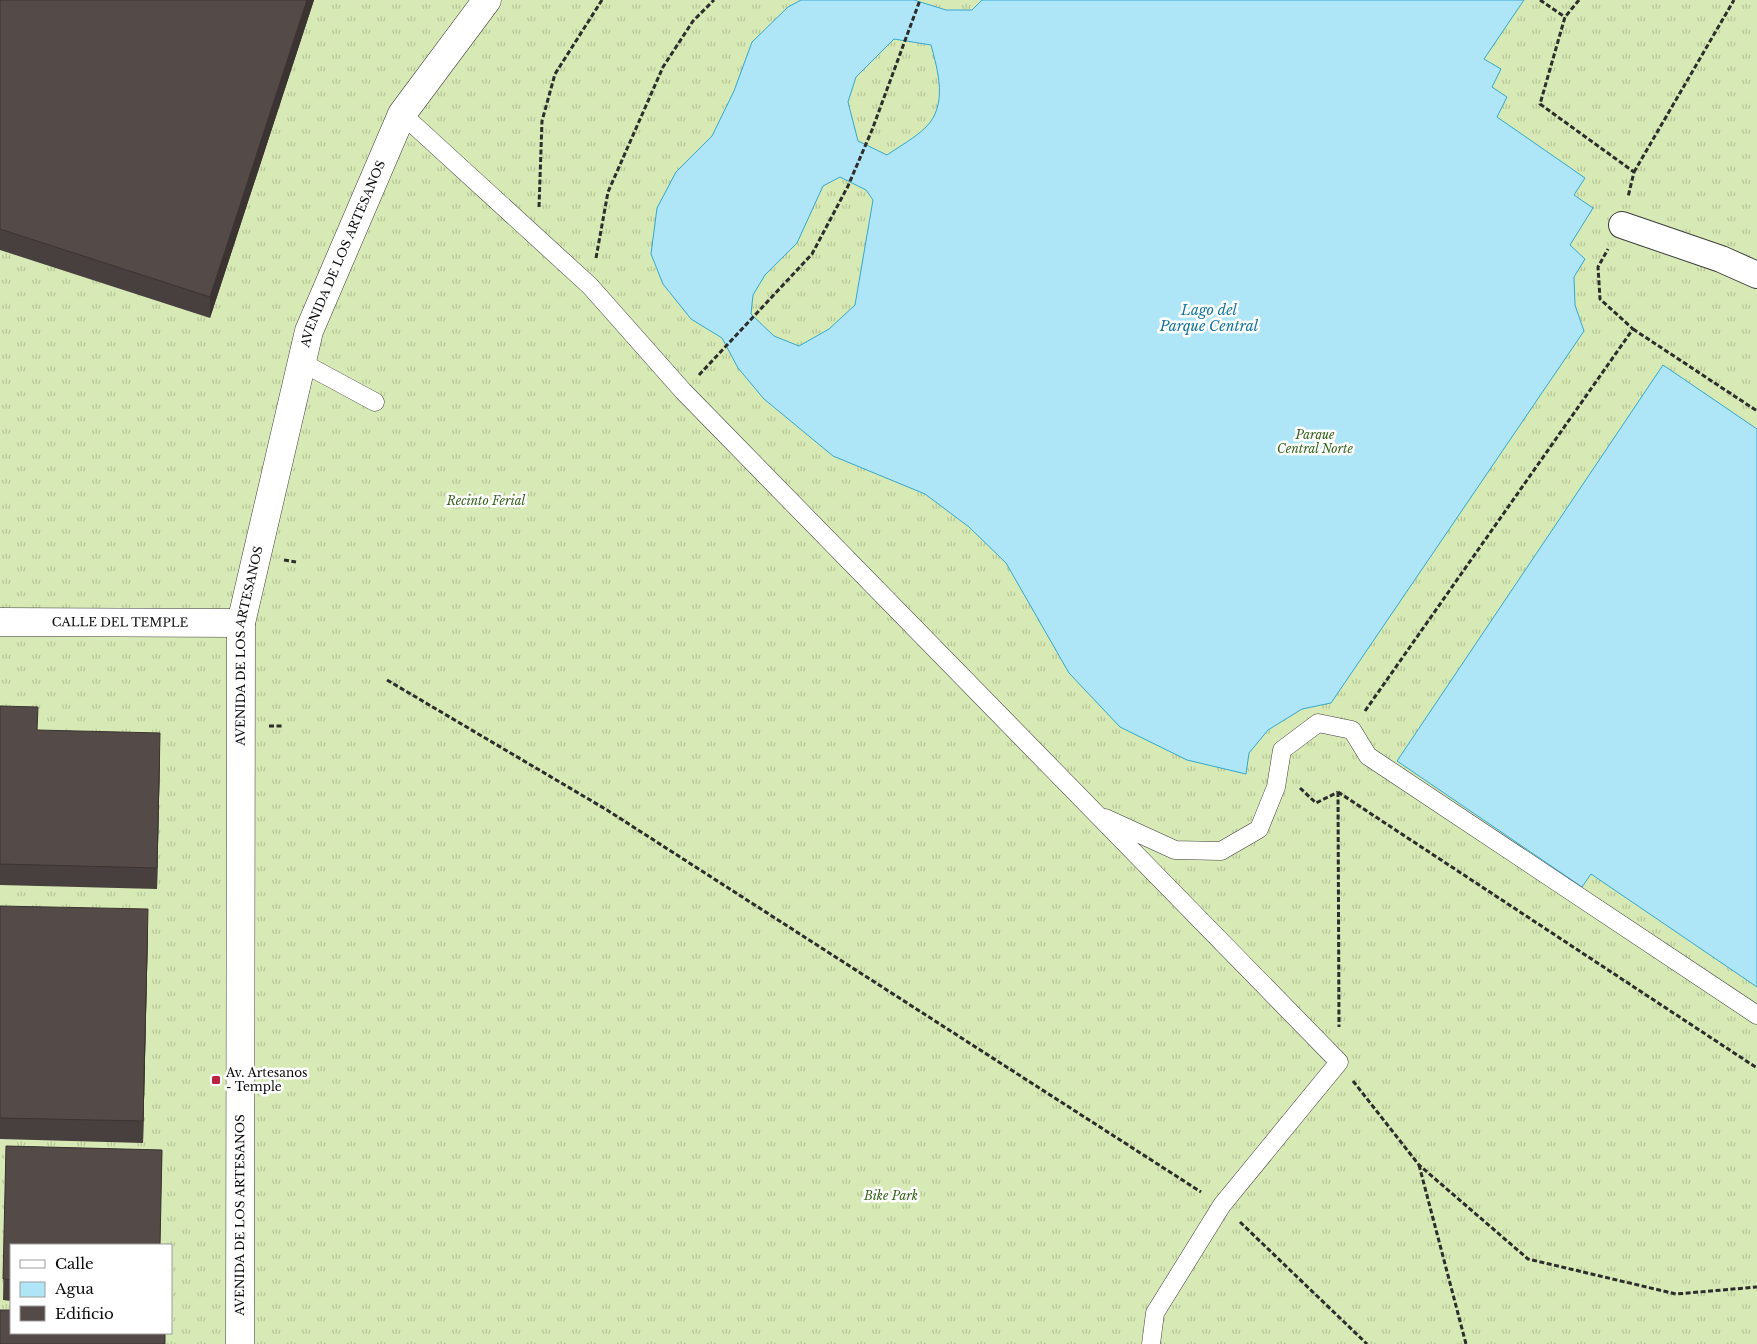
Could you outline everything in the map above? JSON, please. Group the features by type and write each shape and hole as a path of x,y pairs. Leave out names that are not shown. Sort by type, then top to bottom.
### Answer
{"street":[{"name":"AVENIDA DE LOS ARTESANOS","path":"240,1344 241,623 309,332 402,114 487,0"},
{"path":"1622,225 1721,259 1757,275"},
{"name":"CALLE DEL TEMPLE","path":"0,622 241,623"}],"lane":[{"path":"402,114 590,286 683,391 1339,1062 1222,1205 1155,1313 1151,1344"},
{"path":"301,362 375,402"},
{"path":"1095,813 1175,850 1221,851 1258,829 1276,787 1282,750 1318,723 1352,730 1368,756 1757,1015"}],"path":[{"path":"537,237 542,120 555,74 602,0"},
{"path":"590,286 608,192 663,67 693,21 714,0"},
{"path":"683,391 764,308 812,254 848,186 872,130 920,0"},
{"path":"1540,0 1565,17"},
{"path":"1579,0 1565,17 1540,104 1634,172"},
{"path":"1734,0 1634,172 1622,225 1598,267 1600,299 1633,329 1757,411"},
{"path":"1352,730 1633,329"},
{"path":"388,680 607,810 1222,1205 1367,1344"},
{"path":"1297,785 1316,803 1338,792"},
{"path":"1338,792 1339,1062 1419,1165 1528,1259 1676,1294 1757,1288"},
{"path":"1338,792 1757,1068"},
{"path":"1419,1165 1466,1344"}],"green space":[{"path":"0,0 1757,0 1757,1344 0,1344"}],"water":[{"name":"Lago del Parque Central","path":"801,0 914,0 946,10 972,10 982,0 1524,0 1484,59 1501,69 1492,87 1507,97 1497,117 1585,178 1574,195 1593,208 1570,245 1585,259 1574,277 1575,305 1584,331 1331,703 1302,709 1268,730 1249,753 1246,774 1187,760 1120,727 1069,673 1006,563 969,527 925,494 833,456 764,399 738,368 722,338 691,319 663,284 651,254 657,208 676,172 712,136 734,91 752,42 788,7","holes":["894,39 931,45 938,77 939,98 933,118 926,127 887,155 858,141 848,102 856,77","840,177 866,190 873,200 855,305 829,329 799,346 774,336 751,314 753,295 765,275 797,243 823,186"]},
{"path":"1663,365 1757,429 1757,987 1591,874 1582,887 1397,761"}],"building":[{"path":"0,0 307,0 210,297 0,229"},
{"path":"0,706 38,707 37,730 160,733 157,868 0,864"},
{"path":"0,906 148,909 143,1121 0,1118"},
{"path":"6,1146 162,1150 160,1244 10,1244 10,1280 3,1279"},
{"path":"0,1310 10,1310 10,1334 165,1334 165,1344 0,1344"}],"place":[{"name":"Av. Artesanos - Temple","path":"216,1080"}],"park label":[{"name":"Parque Central Norte","path":"1315,442"},
{"name":"Recinto Ferial","path":"486,501"},
{"name":"Bike Park","path":"891,1196"}]}
